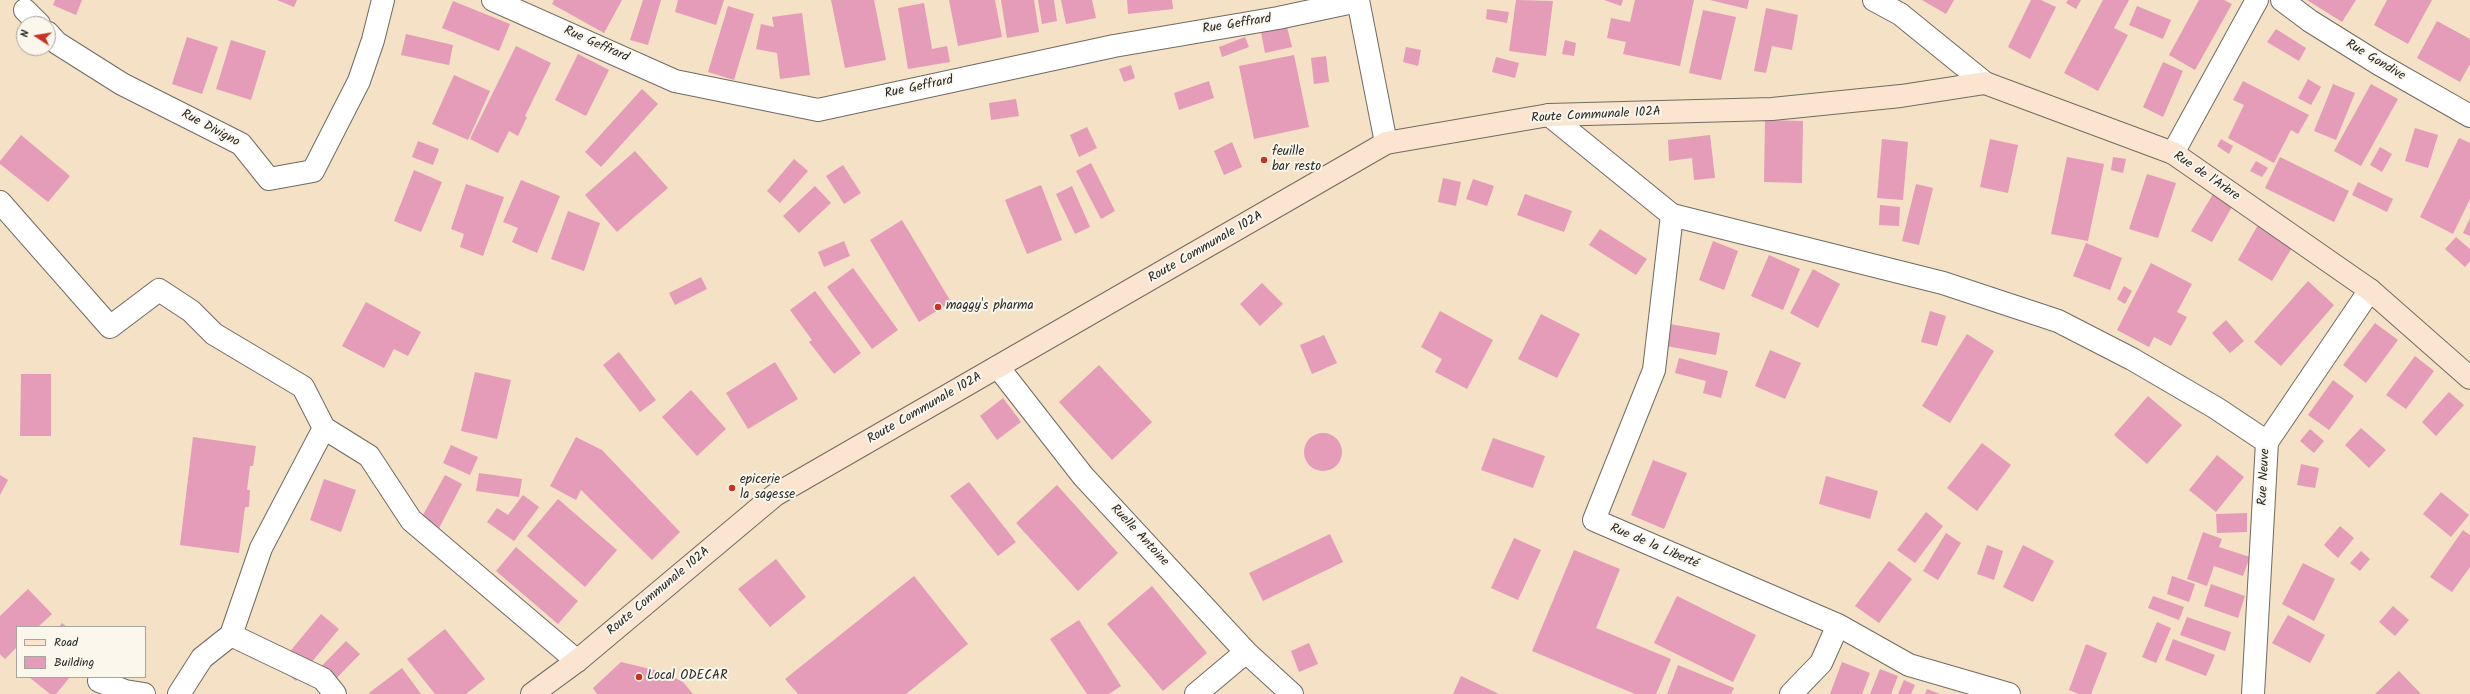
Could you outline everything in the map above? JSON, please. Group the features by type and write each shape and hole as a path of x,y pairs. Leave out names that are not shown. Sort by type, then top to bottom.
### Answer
{"street":[{"name":"Rue Divigno","path":"56,42 122,84 241,144 270,179 312,172 358,81 373,40 383,0"},
{"name":"Rue Geffrard","path":"494,0 675,81 818,110 1114,46 1278,18 1358,1"},
{"name":"Rue de l'Arbre","path":"1874,0 1900,14 1985,83 2173,153 2370,290 2470,378"},
{"path":"2173,153 2257,0"},
{"name":"Rue Gondive","path":"2282,0 2310,21 2373,60 2470,116"},
{"path":"1358,1 1386,143"},
{"name":"Route Communale 102A","path":"532,694 577,661 775,495 1386,143 1549,115 1772,109 1901,96 1985,83"},
{"path":"1549,115 1672,215 1943,283 2058,321 2132,359 2216,408 2267,442"},
{"path":"0,202 110,327 160,290 191,311 214,334 303,387 324,428 369,456 411,520 577,661"},
{"name":"Rue de la Liberté","path":"1672,215 1654,370 1594,520 1838,625 1909,665 2009,694"},
{"name":"Rue Neuve","path":"2252,694 2267,442 2370,290"},
{"name":"Ruelle Antoine","path":"998,367 1083,476 1246,652 1292,694"},
{"path":"179,694 202,658 231,635 261,548 324,428"},
{"path":"1791,694 1821,663 1838,625"},
{"path":"231,635 323,679 335,694"},
{"path":"1196,694 1246,652"},
{"path":"100,681 125,691 144,694"}],"building":[{"path":"55,0 82,0 76,15 53,5"},
{"path":"277,0 297,0 294,7"},
{"path":"554,0 622,0 604,33 552,4"},
{"path":"643,0 661,0 648,45 630,40"},
{"path":"678,0 724,0 716,25 675,12"},
{"path":"831,0 874,0 886,60 845,68"},
{"path":"949,0 995,0 1002,37 958,46"},
{"path":"1001,0 1034,0 1039,32 1007,38"},
{"path":"1038,0 1054,0 1057,21 1042,24"},
{"path":"1061,0 1092,0 1096,18 1066,24"},
{"path":"1127,0 1172,0 1173,9 1128,14"},
{"path":"1516,0 1553,1 1546,56 1509,51"},
{"path":"1604,0 1623,0 1621,6"},
{"path":"1635,0 1694,0 1680,66 1623,54 1626,42 1607,38 1611,18 1630,22"},
{"path":"1710,0 1749,0 1747,9"},
{"path":"1922,0 1954,0 1946,14"},
{"path":"2031,0 2041,0 2056,7 2030,59 2008,47"},
{"path":"2068,0 2081,0 2076,9 2066,3"},
{"path":"2103,0 2129,0 2114,28 2128,35 2098,91 2064,73"},
{"path":"2199,0 2224,0 2232,4 2195,70 2169,55"},
{"path":"2307,0 2356,0 2342,22"},
{"path":"2387,0 2432,0 2408,44 2374,25"},
{"path":"453,1 510,24 499,51 442,28"},
{"path":"924,3 932,49 947,46 950,62 908,69 898,8"},
{"path":"728,6 754,14 734,80 708,72"},
{"path":"2137,6 2171,20 2163,39 2129,25"},
{"path":"1766,8 1798,15 1792,50 1772,46 1766,73 1754,71"},
{"path":"1487,9 1509,12 1507,23 1486,19"},
{"path":"1703,10 1736,17 1721,80 1689,73"},
{"path":"802,13 810,75 780,79 777,53 756,49 761,24 774,27 772,17"},
{"path":"2437,21 2470,39 2470,64 2460,82 2417,58"},
{"path":"1287,27 1292,47 1265,53 1261,32"},
{"path":"2276,29 2306,48 2299,61 2267,42"},
{"path":"406,34 453,45 449,65 401,55"},
{"path":"187,37 218,47 202,94 172,84"},
{"path":"1245,37 1249,47 1222,57 1219,47"},
{"path":"231,40 266,51 251,100 216,89"},
{"path":"1565,40 1576,43 1574,56 1562,54"},
{"path":"516,46 551,63 525,116 527,117 518,136 509,131 498,153 470,139"},
{"path":"1406,47 1421,50 1418,66 1403,62"},
{"path":"578,54 609,70 586,116 555,100"},
{"path":"1294,55 1309,127 1254,139 1239,66"},
{"path":"1326,56 1329,82 1314,84 1311,58"},
{"path":"1496,57 1519,63 1515,78 1492,72"},
{"path":"2163,62 2183,71 2163,117 2143,107"},
{"path":"1131,65 1135,78 1124,82 1119,69"},
{"path":"454,75 490,91 468,140 432,124"},
{"path":"2308,79 2321,87 2311,105 2298,98"},
{"path":"1209,81 1214,98 1179,110 1174,93"},
{"path":"2243,81 2309,115 2298,134 2291,130 2274,163 2228,138 2244,105 2233,100"},
{"path":"2333,84 2355,93 2336,140 2314,131"},
{"path":"2371,84 2398,99 2361,166 2334,151"},
{"path":"642,89 658,104 601,167 585,152"},
{"path":"1016,99 1019,116 991,120 989,103"},
{"path":"1765,120 1803,121 1802,183 1764,182"},
{"path":"1087,127 1097,148 1079,157 1070,135"},
{"path":"2415,128 2438,135 2428,168 2405,161"},
{"path":"21,135 70,176 48,202 0,164 0,161"},
{"path":"1710,135 1715,178 1694,180 1692,158 1669,161 1668,140"},
{"path":"2459,138 2470,143 2470,199 2453,234 2420,217"},
{"path":"1882,139 1908,142 1903,200 1877,198"},
{"path":"1990,139 2018,145 2008,193 1980,187"},
{"path":"2221,139 2233,146 2229,154 2217,146"},
{"path":"418,141 439,149 433,165 412,157"},
{"path":"1232,142 1242,167 1224,175 1214,151"},
{"path":"2380,147 2392,154 2382,172 2370,165"},
{"path":"635,151 668,188 617,232 585,195"},
{"path":"2067,157 2104,164 2088,241 2051,234"},
{"path":"2113,157 2126,159 2123,173 2111,170"},
{"path":"2280,157 2349,191 2334,222 2265,188"},
{"path":"794,159 808,171 780,203 767,191"},
{"path":"2256,161 2268,168 2262,177 2250,171"},
{"path":"1091,163 1115,211 1101,219 1076,171"},
{"path":"843,165 861,193 844,204 826,176"},
{"path":"414,170 442,182 421,232 394,221"},
{"path":"2147,174 2176,183 2158,238 2129,229"},
{"path":"1443,178 1461,182 1456,206 1438,202"},
{"path":"1473,179 1494,186 1487,206 1466,199"},
{"path":"521,180 560,196 537,253 512,242 518,228 503,222"},
{"path":"2358,182 2393,199 2387,212 2352,195"},
{"path":"466,184 504,197 483,256 460,247 464,234 451,229"},
{"path":"1916,184 1933,188 1919,245 1902,241"},
{"path":"1041,185 1062,240 1027,254 1005,200"},
{"path":"815,186 831,203 799,233 783,216"},
{"path":"1072,186 1090,227 1075,234 1056,194"},
{"path":"1525,194 1572,211 1564,232 1517,215"},
{"path":"2213,194 2233,205 2212,242 2191,231"},
{"path":"1880,205 1900,207 1899,226 1879,225"},
{"path":"568,211 600,223 584,271 551,259"},
{"path":"2470,218 2470,236 2463,233"},
{"path":"902,220 951,302 919,322 870,240"},
{"path":"2258,225 2293,246 2272,281 2238,260"},
{"path":"1600,229 1647,259 1636,275 1589,245"},
{"path":"2456,237 2470,249 2470,261 2465,267 2445,249"},
{"path":"844,241 850,256 824,267 818,252"},
{"path":"1713,241 1738,251 1724,290 1699,280"},
{"path":"2086,243 2122,258 2110,290 2073,276"},
{"path":"1769,255 1800,269 1783,310 1751,296"},
{"path":"2151,263 2192,284 2177,312 2187,317 2171,346 2154,337 2149,347 2117,330"},
{"path":"853,268 898,330 872,349 827,287"},
{"path":"1813,269 1840,284 1818,328 1790,313"},
{"path":"701,277 707,289 675,305 669,293"},
{"path":"2308,281 2334,305 2281,366 2254,342"},
{"path":"1262,283 1283,304 1260,326 1240,304"},
{"path":"2124,286 2132,291 2125,304 2117,299"},
{"path":"815,291 861,353 834,374 809,342 812,340 790,310"},
{"path":"366,302 421,332 408,356 394,349 384,368 342,346"},
{"path":"1440,311 1493,340 1467,389 1435,372 1442,359 1421,347"},
{"path":"1930,311 1946,316 1937,346 1921,342"},
{"path":"1541,314 1580,334 1557,378 1518,359"},
{"path":"2226,320 2244,341 2230,353 2212,333"},
{"path":"2375,323 2398,340 2366,383 2343,365"},
{"path":"1670,324 1720,333 1716,355 1666,346"},
{"path":"1967,334 1994,351 1950,423 1922,406"},
{"path":"1324,335 1337,363 1312,374 1300,345"},
{"path":"1770,350 1801,363 1785,399 1755,386"},
{"path":"619,352 656,400 640,412 603,365"},
{"path":"2415,356 2434,371 2406,409 2386,395"},
{"path":"1679,358 1728,371 1721,398 1703,393 1706,381 1675,373"},
{"path":"775,362 798,399 748,429 726,393"},
{"path":"1099,365 1152,422 1112,460 1059,402"},
{"path":"475,372 511,380 497,439 461,431"},
{"path":"21,374 51,374 51,436 20,436"},
{"path":"2333,380 2354,396 2329,430 2308,415"},
{"path":"691,390 726,429 697,456 662,417"},
{"path":"2449,392 2464,405 2436,436 2422,422"},
{"path":"2148,396 2182,425 2147,464 2114,435"},
{"path":"1003,398 1021,422 997,440 980,416"},
{"path":"2361,428 2386,450 2369,468 2345,445"},
{"path":"2310,429 2324,441 2314,453 2300,441"},
{"path":"1323,433 1333,436 1339,442 1342,452 1339,462 1333,468 1323,471 1313,468 1307,462 1304,452 1307,442 1313,436"},
{"path":"193,437 256,446 253,466 250,466 247,490 250,490 249,507 245,507 239,553 180,545"},
{"path":"576,437 602,450 680,532 652,560 581,490 576,500 550,486"},
{"path":"1493,438 1545,456 1533,488 1481,470"},
{"path":"1982,443 2011,465 1977,511 1947,488"},
{"path":"451,445 478,457 470,475 443,463"},
{"path":"2217,455 2244,477 2216,512 2189,490"},
{"path":"1653,460 1687,473 1664,529 1631,515"},
{"path":"2301,464 2319,468 2315,488 2297,485"},
{"path":"479,473 522,479 519,497 476,491"},
{"path":"0,475 8,480 0,495"},
{"path":"445,475 462,484 436,534 418,524"},
{"path":"1826,476 1878,491 1870,519 1819,504"},
{"path":"324,479 356,490 341,532 310,520"},
{"path":"969,482 1016,542 998,556 950,496"},
{"path":"1057,485 1118,553 1078,591 1016,523"},
{"path":"2441,492 2469,515 2451,537 2423,514"},
{"path":"523,495 539,507 514,541 487,522 497,508 508,515"},
{"path":"558,499 617,550 585,587 527,536"},
{"path":"1926,512 1943,526 1915,563 1897,550"},
{"path":"2247,513 2247,532 2217,533 2216,514"},
{"path":"2340,526 2354,538 2338,558 2324,545"},
{"path":"2463,530 2470,535 2470,567 2452,592 2430,577"},
{"path":"2203,532 2222,539 2219,547 2250,557 2243,576 2214,566 2207,586 2187,579"},
{"path":"1946,533 1961,543 1938,580 1923,571"},
{"path":"1330,534 1343,562 1263,601 1249,573"},
{"path":"1514,538 1541,550 1518,600 1491,588"},
{"path":"1987,545 2003,551 1994,580 1977,574"},
{"path":"2023,545 2054,561 2033,602 2003,587"},
{"path":"516,547 578,601 558,624 496,571"},
{"path":"1574,550 1620,569 1596,628 1671,659 1656,694 1635,694 1532,651"},
{"path":"2361,551 2370,559 2360,571 2350,563"},
{"path":"776,559 806,597 770,627 738,589"},
{"path":"1889,561 1912,579 1879,623 1855,606"},
{"path":"2303,563 2335,579 2314,621 2282,604"},
{"path":"914,576 968,644 906,694 798,694 785,679"},
{"path":"2172,576 2195,584 2189,602 2167,594"},
{"path":"2211,584 2245,596 2238,618 2204,606"},
{"path":"1152,586 1207,653 1163,691 1107,624"},
{"path":"28,589 52,614 39,626 16,626 16,648 5,659 0,654 0,616"},
{"path":"1677,596 1756,635 1733,682 1654,643"},
{"path":"2153,596 2184,607 2179,620 2148,608"},
{"path":"2393,606 2409,620 2395,636 2379,622"},
{"path":"321,614 339,629 296,681 278,666"},
{"path":"2288,615 2325,635 2310,663 2272,643"},
{"path":"2187,617 2231,632 2225,651 2180,635"},
{"path":"1079,620 1121,686 1109,694 1087,694 1050,639"},
{"path":"2157,622 2171,628 2156,663 2142,657"},
{"path":"445,629 485,679 466,694 435,694 407,659"},
{"path":"2173,639 2215,655 2206,676 2165,660"},
{"path":"346,641 360,654 323,692 310,678"},
{"path":"1309,643 1318,664 1299,672 1291,651"},
{"path":"2086,644 2107,653 2091,694 2079,694 2069,690"},
{"name":"Local ODECAR","path":"621,662 663,672 683,682 693,694 597,694 593,688"},
{"path":"1842,662 1870,673 1862,694 1830,694"},
{"path":"1678,665 1734,688 1731,694 1667,694"},
{"path":"402,668 421,694 369,693"},
{"path":"1880,669 1898,676 1891,694 1870,694"},
{"path":"2399,671 2421,694 2375,694"},
{"path":"1461,676 1499,694 1453,694"},
{"path":"30,678 69,678 56,694 50,694"},
{"path":"1904,680 1915,685 1911,694 1898,694"},
{"path":"1927,689 1940,694 1925,694"}],"place":[{"name":"feuille bar resto","path":"1264,160"},
{"name":"maggy's pharma","path":"938,307"},
{"name":"epicerie la sagesse","path":"732,488"},
{"name":"Local ODECAR","path":"639,677"}]}
